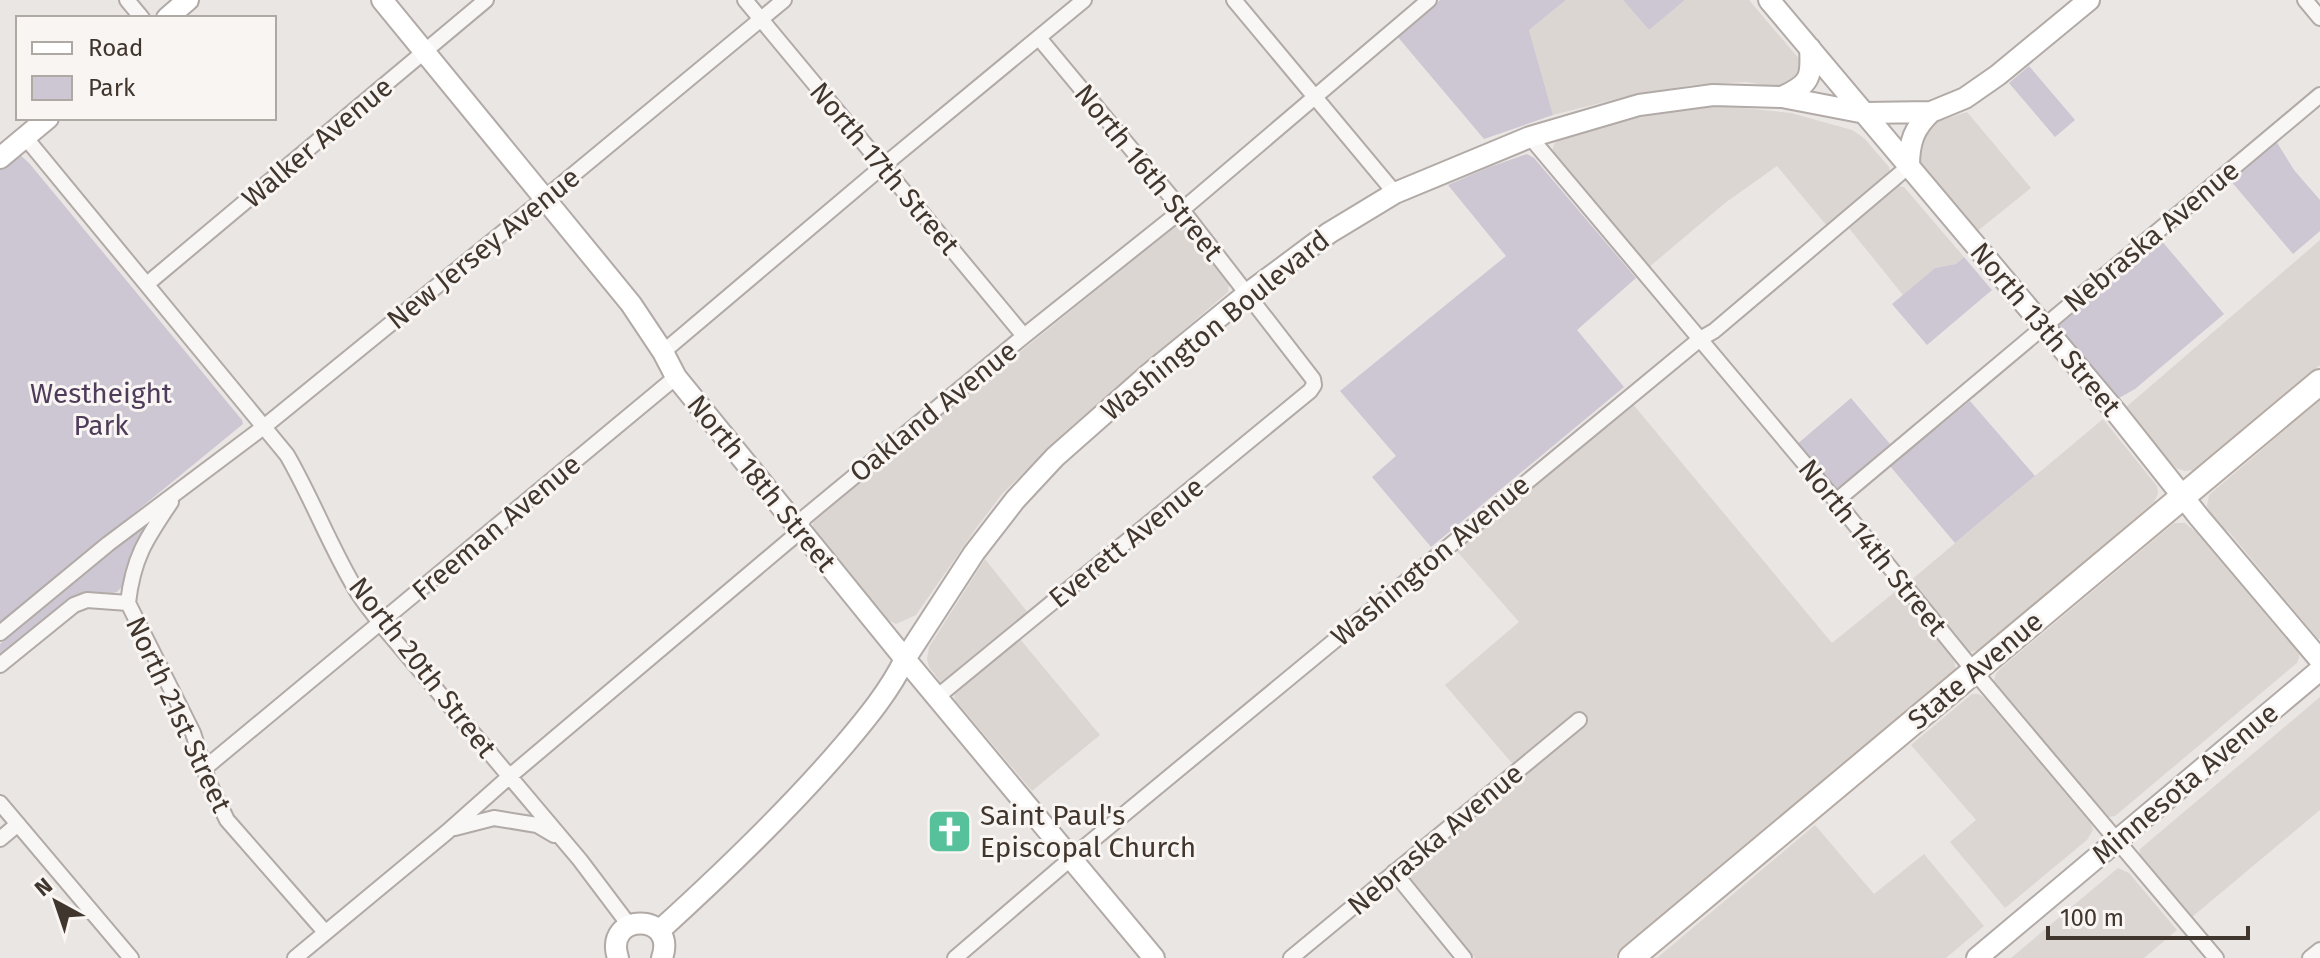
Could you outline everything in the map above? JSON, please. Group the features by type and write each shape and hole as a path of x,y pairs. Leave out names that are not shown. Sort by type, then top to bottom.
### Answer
{"main road":[{"name":"State Avenue","path":"1631,958 2320,382"}],"street":[{"path":"127,0 140,16"},
{"path":"169,16 188,0"},
{"name":"North 18th Street","path":"382,0 631,304 676,377 1154,958"},
{"name":"Walker Avenue","path":"147,284 486,0"},
{"name":"North 17th Street","path":"745,0 1024,336"},
{"name":"New Jersey Avenue","path":"0,633 108,544 265,426 784,0"},
{"path":"663,352 1084,0"},
{"path":"1234,0 1395,193"},
{"name":"Oakland Avenue","path":"295,958 792,538 805,517 1182,210 1429,0"},
{"name":"North 13th Street","path":"1769,0 2320,660"},
{"name":"Washington Boulevard","path":"659,931 786,810 866,718 974,553 1015,500 1055,457 1149,374 1247,294 1329,233 1395,193 1530,137 1639,105 1713,95 1782,97 1865,113 1931,112 1965,98 1998,75 2089,0"},
{"path":"2305,0 2320,18"},
{"name":"North 16th Street","path":"1039,38 1182,210 1313,379 1314,385"},
{"path":"1782,97 1800,89 1808,81 1810,48"},
{"name":"Nebraska Avenue","path":"1836,501 2320,95"},
{"path":"1909,166 1912,136 1920,122 1931,112"},
{"path":"0,158 46,120"},
{"name":"North 20th Street","path":"25,137 265,426 306,488 358,594 580,860 629,925"},
{"name":"North 14th Street","path":"1530,137 2216,958"},
{"name":"Washington Avenue","path":"955,958 1070,858 1700,339 1714,331 1909,166"},
{"name":"Freeman Avenue","path":"205,768 676,377"},
{"name":"Everett Avenue","path":"937,697 1314,385"},
{"name":"New Jersey Avenue","path":"128,603 131,577 143,544 178,492"},
{"path":"0,665 74,605 87,600 128,603"},
{"name":"North 21st Street","path":"128,603 193,733 209,783 227,820 325,932"},
{"name":"Minnesota Avenue","path":"1977,958 2320,670"},
{"name":"Nebraska Avenue","path":"1291,958 1579,720"},
{"path":"0,803 131,958"},
{"name":"Oakland Avenue","path":"447,832 460,825 494,818 537,825 555,836 580,860"},
{"path":"0,839 18,824"},
{"path":"1394,872 1464,958"},
{"path":"618,958 618,936 629,925 645,923 659,931 664,943 662,958"},
{"path":"2310,958 2320,950"}],"shaded area":[{"path":"1566,0 1623,0 1649,30 1685,0 1749,0 1806,67 1799,84 1777,87 1746,82 1691,85 1624,97 1553,115 1529,30"},
{"path":"1714,105 1791,113 1852,130 1864,138 1889,167 1890,174 1827,226 1777,166 1725,203 1648,268 1552,152 1554,144 1559,139 1607,125"},
{"path":"1967,112 2031,188 1975,233 1921,168 1917,157 1917,150 1929,127"},
{"path":"1898,186 1904,187 1964,257 1956,264 1935,268 1903,295 1848,227"},
{"path":"1179,223 1186,227 1229,283 1228,292 1067,430 1002,494 916,615 896,624 888,620 813,528 813,520"},
{"path":"2320,240 2320,365 2194,470 2176,468 2124,409"},
{"path":"2320,400 2318,639 2229,532 2210,515 2207,506 2209,495"},
{"path":"1632,403 1832,643 1896,591 1954,659 1956,672 1615,958 1475,958 1409,879 1416,862 1522,775 1445,685 1519,622 1455,549"},
{"path":"2103,419 2157,486 2158,494 2154,502 1980,650 1970,652 1910,581"},
{"path":"2174,523 2185,523 2197,533 2299,654 2299,658 2297,663 2115,816 2109,817 1999,691 1994,681 2000,669"},
{"path":"985,559 1029,614 941,683 929,667 929,647"},
{"path":"1020,639 1100,735 1032,791 954,695"},
{"path":"1972,694 1985,698 2093,830 2087,840 2005,908 1950,842 1976,820 1911,745"},
{"path":"2320,697 2320,810 2192,917 2139,858 2140,849"},
{"path":"1815,825 1874,894 1924,854 1984,926 1946,958 1657,958"},
{"path":"2118,868 2129,873 2177,930 2144,958 2011,958"}],"green space":[{"path":"1440,0 1566,0 1529,30 1553,115 1484,139 1397,36"},
{"path":"1623,0 1685,0 1649,30"},
{"path":"2029,66 2075,120 2055,137 2009,83"},
{"path":"2276,141 2294,170 2320,200 2320,231 2293,254 2230,180"},
{"name":"Westheight Park","path":"19,154 243,424 0,623 0,168"},
{"path":"1527,154 1534,158 1636,278 1577,330 1624,387 1431,547 1372,477 1396,456 1340,391 1506,256 1448,185"},
{"path":"2160,239 2224,314 2135,389 2114,398 2057,327"},
{"path":"1964,257 1992,290 1927,345 1892,304 1935,268 1956,264"},
{"path":"1851,398 1890,444 1838,488 1834,488 1795,446"},
{"path":"1970,401 2035,476 1955,543 1890,466"},
{"path":"147,522 151,524 124,585 117,592 104,595 0,657 0,644"}],"place":[{"name":"Saint Paul's Episcopal Church","path":"949,831"}]}
